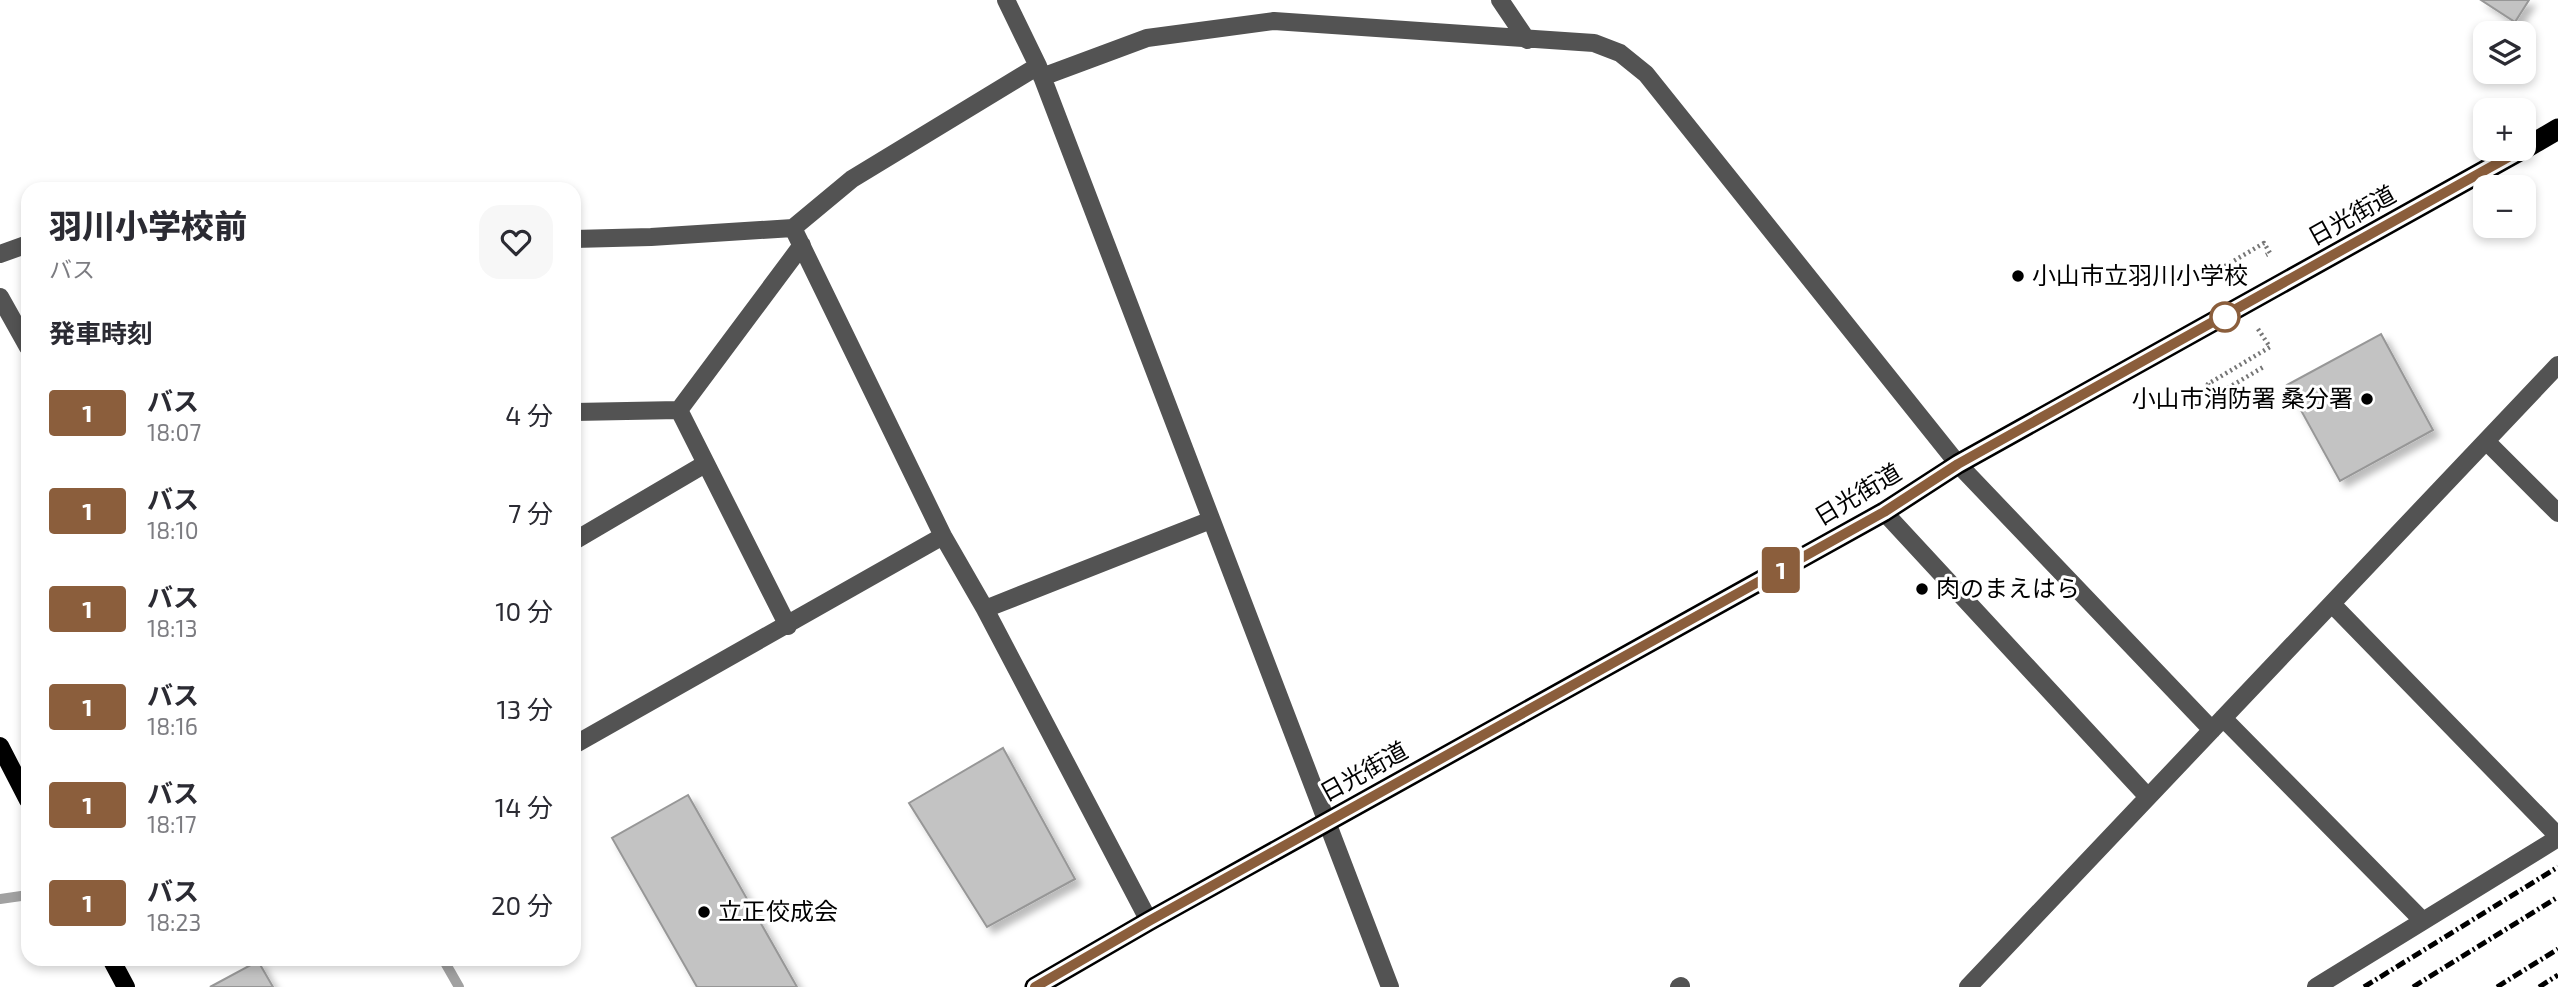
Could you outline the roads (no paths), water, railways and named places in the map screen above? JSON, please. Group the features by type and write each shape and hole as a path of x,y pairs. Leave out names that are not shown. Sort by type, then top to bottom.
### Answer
{"highway":[{"name":"日光街道","path":"2536,142 2558,129"},
{"name":"日光街道","path":"1035,987 1884,512 1958,464 2501,161"}],"main road":[{"path":"0,746 21,786"},
{"path":"115,966 126,987"}],"street":[{"path":"1006,0 1040,71 1390,987"},
{"path":"1500,0 1527,40"},
{"path":"581,239 793,228 852,179 1040,71 1147,38 1274,21 1594,43 1620,54 1646,74 1958,464 2218,724 2423,921"},
{"path":"793,228 943,536 985,608 1149,921"},
{"path":"679,410 802,245"},
{"path":"0,254 21,246"},
{"path":"0,297 21,334"},
{"path":"1969,987 2558,365"},
{"path":"581,412 679,410"},
{"path":"679,410 788,626"},
{"path":"2486,441 2558,513"},
{"path":"581,537 705,464"},
{"path":"1884,512 2148,797"},
{"path":"985,608 1211,520"},
{"path":"581,741 943,536"},
{"path":"2316,987 2558,837 2332,604"}],"waterway":[{"path":"0,899 21,896"},
{"path":"447,966 459,987"}],"railway":[{"path":"2364,987 2558,867"},
{"path":"2413,987 2558,897"},
{"path":"2497,987 2558,949"},
{"path":"2539,987 2558,975"}],"place":[{"name":"小山市立羽川小学校","path":"2018,276"},
{"name":"小山市消防署 桑分署","path":"2367,399"},
{"name":"肉のまえはら","path":"1922,589"},
{"name":"立正佼成会","path":"704,912"}]}
